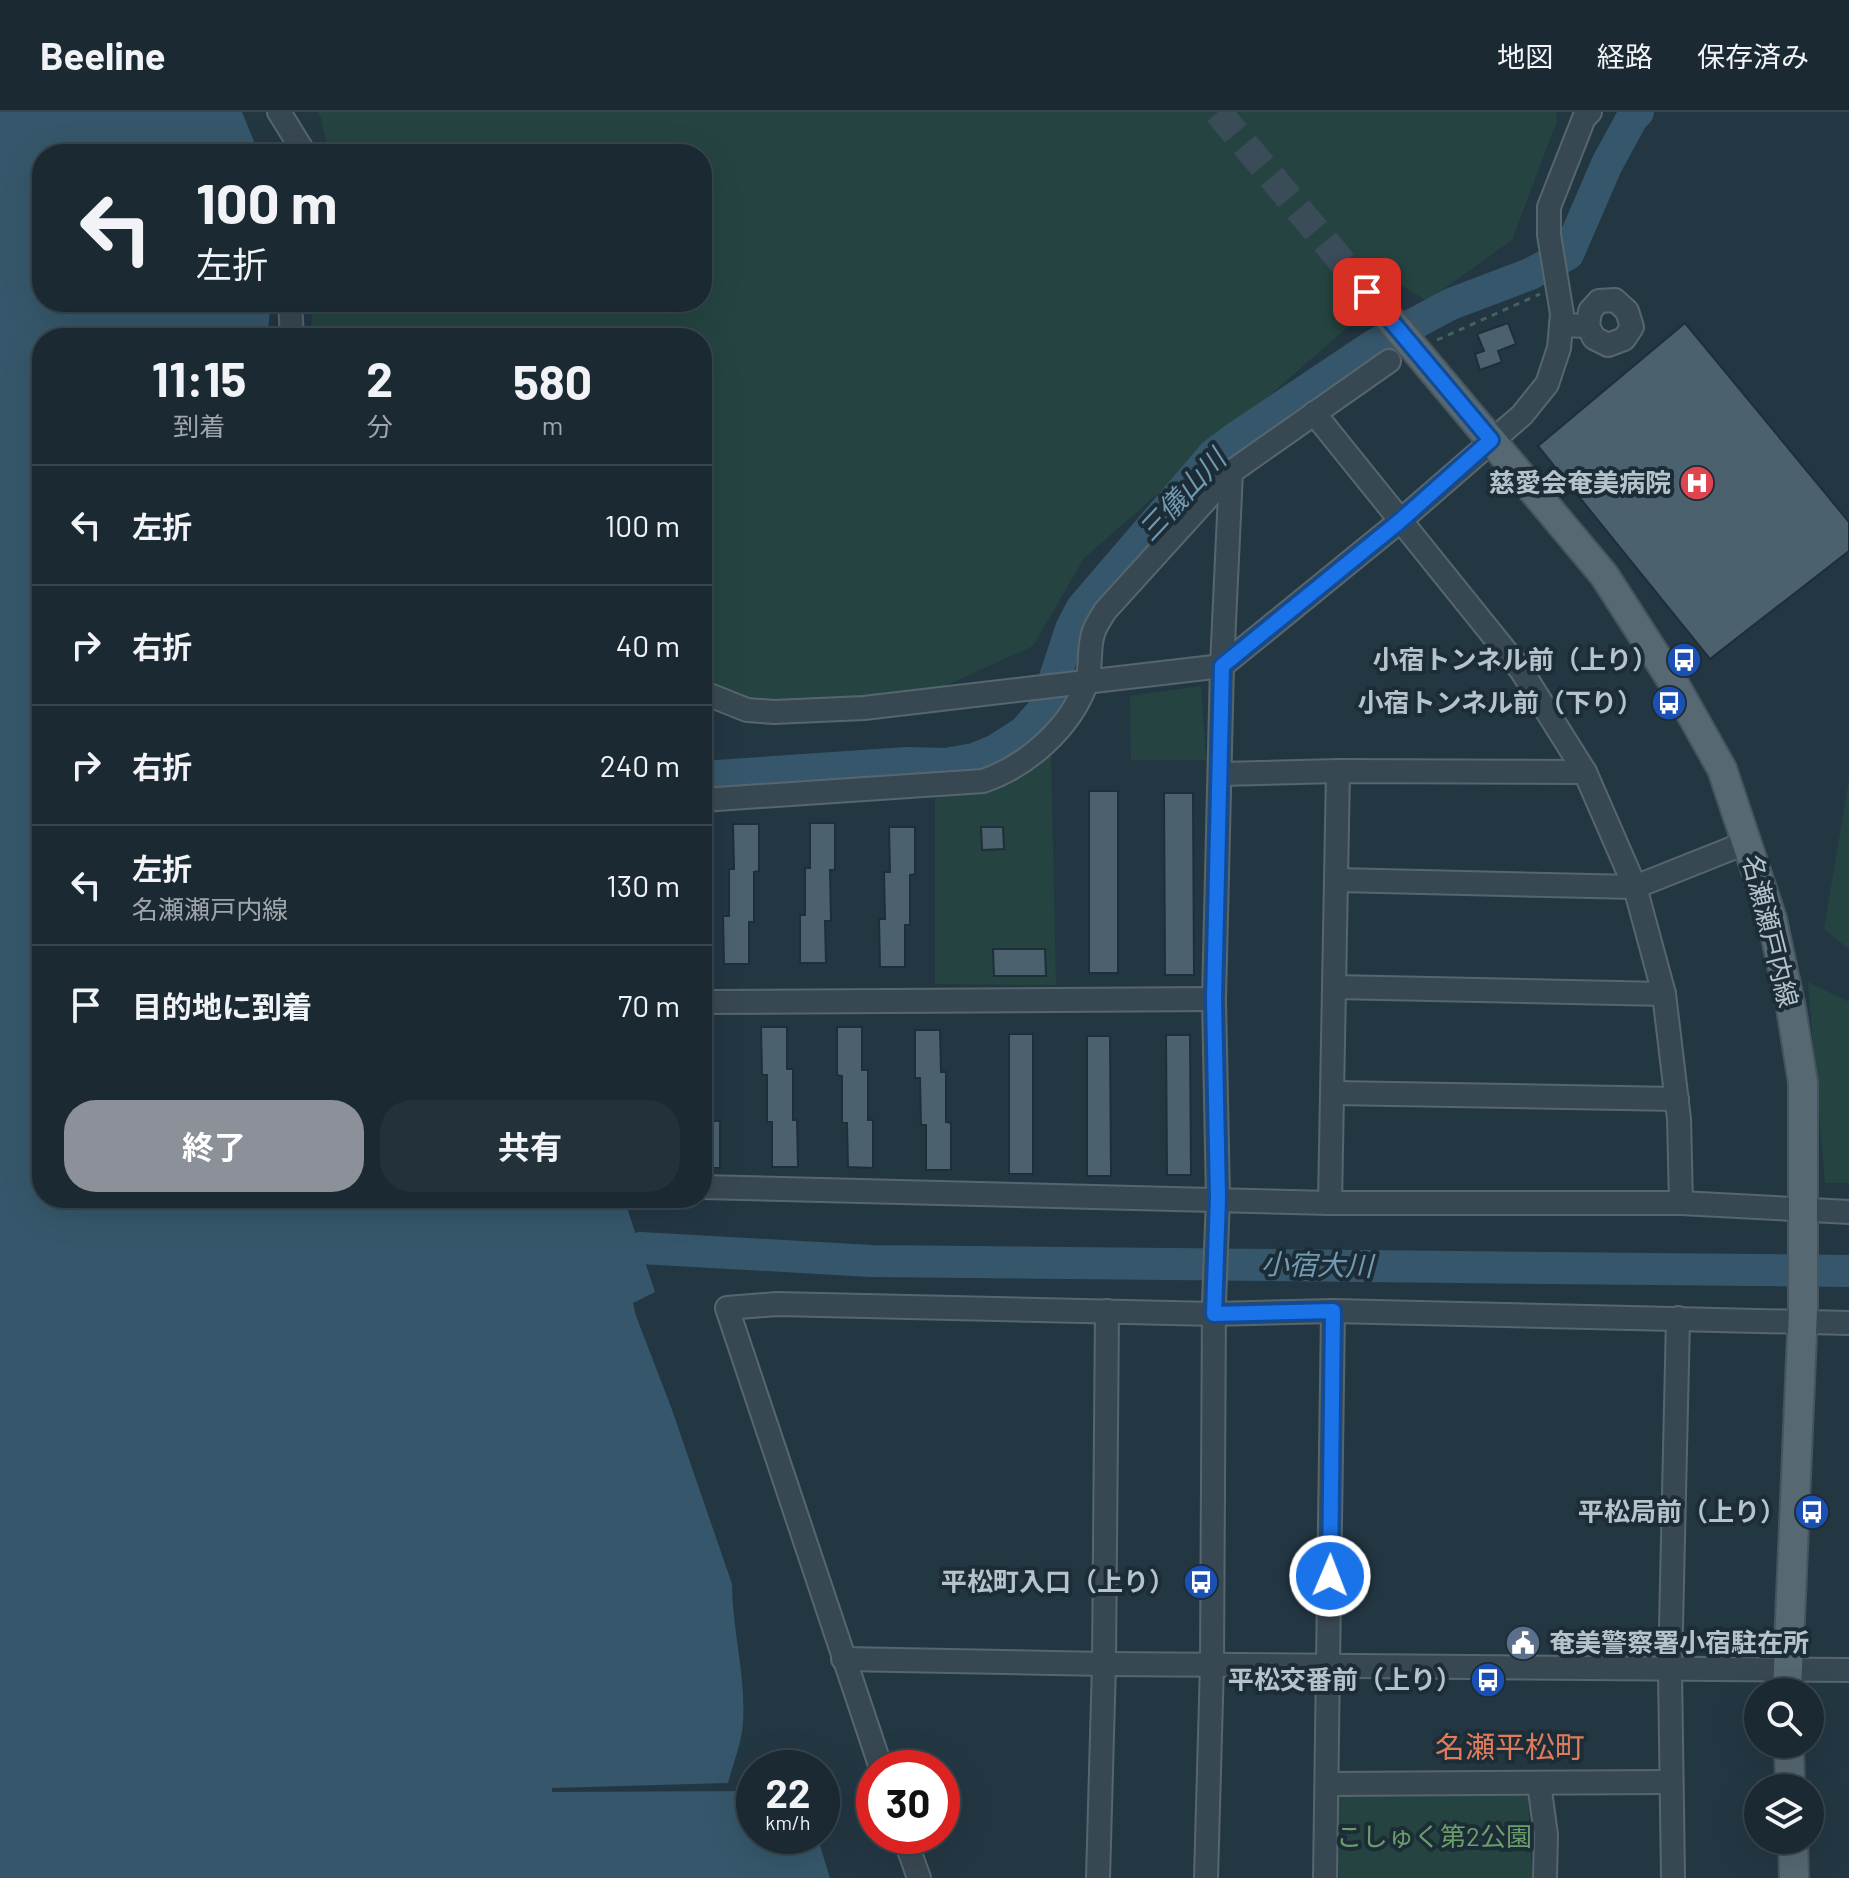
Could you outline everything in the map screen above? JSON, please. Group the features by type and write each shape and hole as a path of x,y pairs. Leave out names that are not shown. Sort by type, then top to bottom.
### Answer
{"main road":[{"name":"名瀬瀬戸内線","path":"1367,292 1388,316 1405,352 1491,440 1604,575 1676,687 1722,769 1772,919 1803,1083 1802,1316 1787,1678"},
{"path":"1793,1854 1794,1878"}],"street":[{"path":"279,112 299,144"},
{"path":"712,696 747,710 774,712 864,708 1222,666 1400,521 1522,415 1547,384 1559,348 1561,325 1549,235 1549,207 1586,114"},
{"path":"1561,325 1588,326"},
{"path":"712,799 983,781 1001,774 1043,745 1069,715 1083,683 1093,634 1105,611 1231,472 1405,352"},
{"path":"1314,413 1521,670 1585,772 1635,887 1664,994 1677,1099 1681,1203"},
{"path":"1206,1878 1212,1664 1217,1205 1214,999 1222,666 1231,472"},
{"path":"1330,1203 1338,771"},
{"path":"1220,774 1585,772"},
{"path":"1338,880 1635,887 1748,842"},
{"path":"1334,987 1664,994"},
{"path":"712,1002 1214,999"},
{"path":"1334,1093 1677,1099"},
{"path":"712,1187 1217,1205 1681,1203 1849,1212"},
{"path":"875,1750 727,1308 777,1304 1107,1311 1214,1308 1678,1318 1802,1316 1849,1323"},
{"path":"1098,1878 1104,1664 1107,1311"},
{"path":"1325,1878 1333,1311"},
{"path":"1673,1878 1670,1670 1678,1318"},
{"path":"843,1659 1670,1670 1755,1678"},
{"path":"1804,1678 1849,1670"},
{"path":"1328,1784 1671,1782"},
{"path":"1539,1783 1546,1835 1545,1878"},
{"path":"910,1854 919,1878"}],"path":[{"path":"1405,352 1557,282"}],"green space":[{"path":"317,112 1556,112 1557,121 1512,240 1427,301 1398,283 1084,558 1033,646 905,704 724,703 712,692 712,328 311,328 312,312 712,312 712,144 327,144"},
{"path":"1201,686 1206,760 1131,760 1130,696"},
{"path":"1051,755 1056,985 935,984 935,798 995,787"},
{"path":"1849,779 1849,949 1824,929"},
{"path":"1808,982 1849,1002 1849,1183 1825,1183"},
{"name":"こしゅく第2公園","path":"1339,1796 1528,1796 1532,1878 1339,1878"}],"water":[{"path":"0,112 242,112 255,144 32,144 32,312 270,312 268,328 32,328 32,1208 627,1208 655,1292 633,1303 636,1316 732,1584 743,1687 742,1730 728,1783 552,1788 552,1792 736,1791 736,1854 823,1854 830,1878 0,1878"}],"building":[{"path":"1508,323 1516,344 1498,351 1502,362 1480,370 1475,354 1484,351 1477,334"},
{"path":"1685,323 1849,522 1849,551 1710,659 1538,446"},
{"path":"1089,791 1118,791 1118,973 1089,973"},
{"path":"1164,793 1193,793 1194,975 1165,975"},
{"path":"810,823 835,823 835,870 830,870 831,921 825,921 826,963 800,963 800,915 805,915 805,868 810,868"},
{"path":"733,824 759,824 759,871 754,872 754,922 749,922 749,964 724,964 723,916 729,916 729,869 734,869"},
{"path":"889,827 915,827 915,874 910,875 910,925 905,925 905,967 880,967 879,919 885,919 884,872 890,872"},
{"path":"981,827 1003,827 1004,849 982,850"},
{"path":"993,949 1045,949 1046,976 994,976"},
{"path":"761,1027 787,1027 787,1069 793,1069 793,1120 797,1120 798,1167 772,1167 772,1122 767,1122 767,1075 762,1075"},
{"path":"837,1027 862,1027 862,1070 868,1070 868,1120 873,1120 873,1168 848,1167 847,1123 842,1123 842,1076 837,1075"},
{"path":"915,1030 940,1030 941,1072 946,1072 946,1122 951,1123 951,1170 926,1170 926,1125 921,1125 920,1078 915,1078"},
{"path":"1009,1034 1033,1034 1033,1174 1009,1174"},
{"path":"1166,1035 1190,1035 1191,1175 1167,1175"},
{"path":"1087,1036 1110,1036 1111,1176 1087,1176"},
{"path":"712,1121 720,1121 720,1168 712,1168"}],"waterway":[{"name":"三儀山川","path":"712,776 907,763 946,764 974,759 996,750 1024,732 1045,708 1071,629 1082,608 1214,454 1374,345 1451,304 1530,274 1568,254 1607,164 1638,112"},
{"name":"小宿大川","path":"641,1248 871,1261 1849,1271"}],"tunnel":[{"path":"1218,112 1367,292"}],"place":[{"name":"慈愛会奄美病院","path":"1697,483"},
{"name":"小宿トンネル前（上り）","path":"1684,660"},
{"name":"小宿トンネル前（下り）","path":"1669,703"},
{"name":"平松局前（上り）","path":"1812,1512"},
{"name":"平松町入口（上り）","path":"1201,1582"},
{"name":"奄美警察署小宿駐在所","path":"1523,1643"},
{"name":"平松交番前（上り）","path":"1488,1680"}],"district":[{"name":"名瀬平松町","path":"1510,1748"}],"route":[{"path":"1330,1576 1333,1311 1214,1314 1218,1198 1214,999 1222,666 1400,521 1491,440 1367,292"}]}
